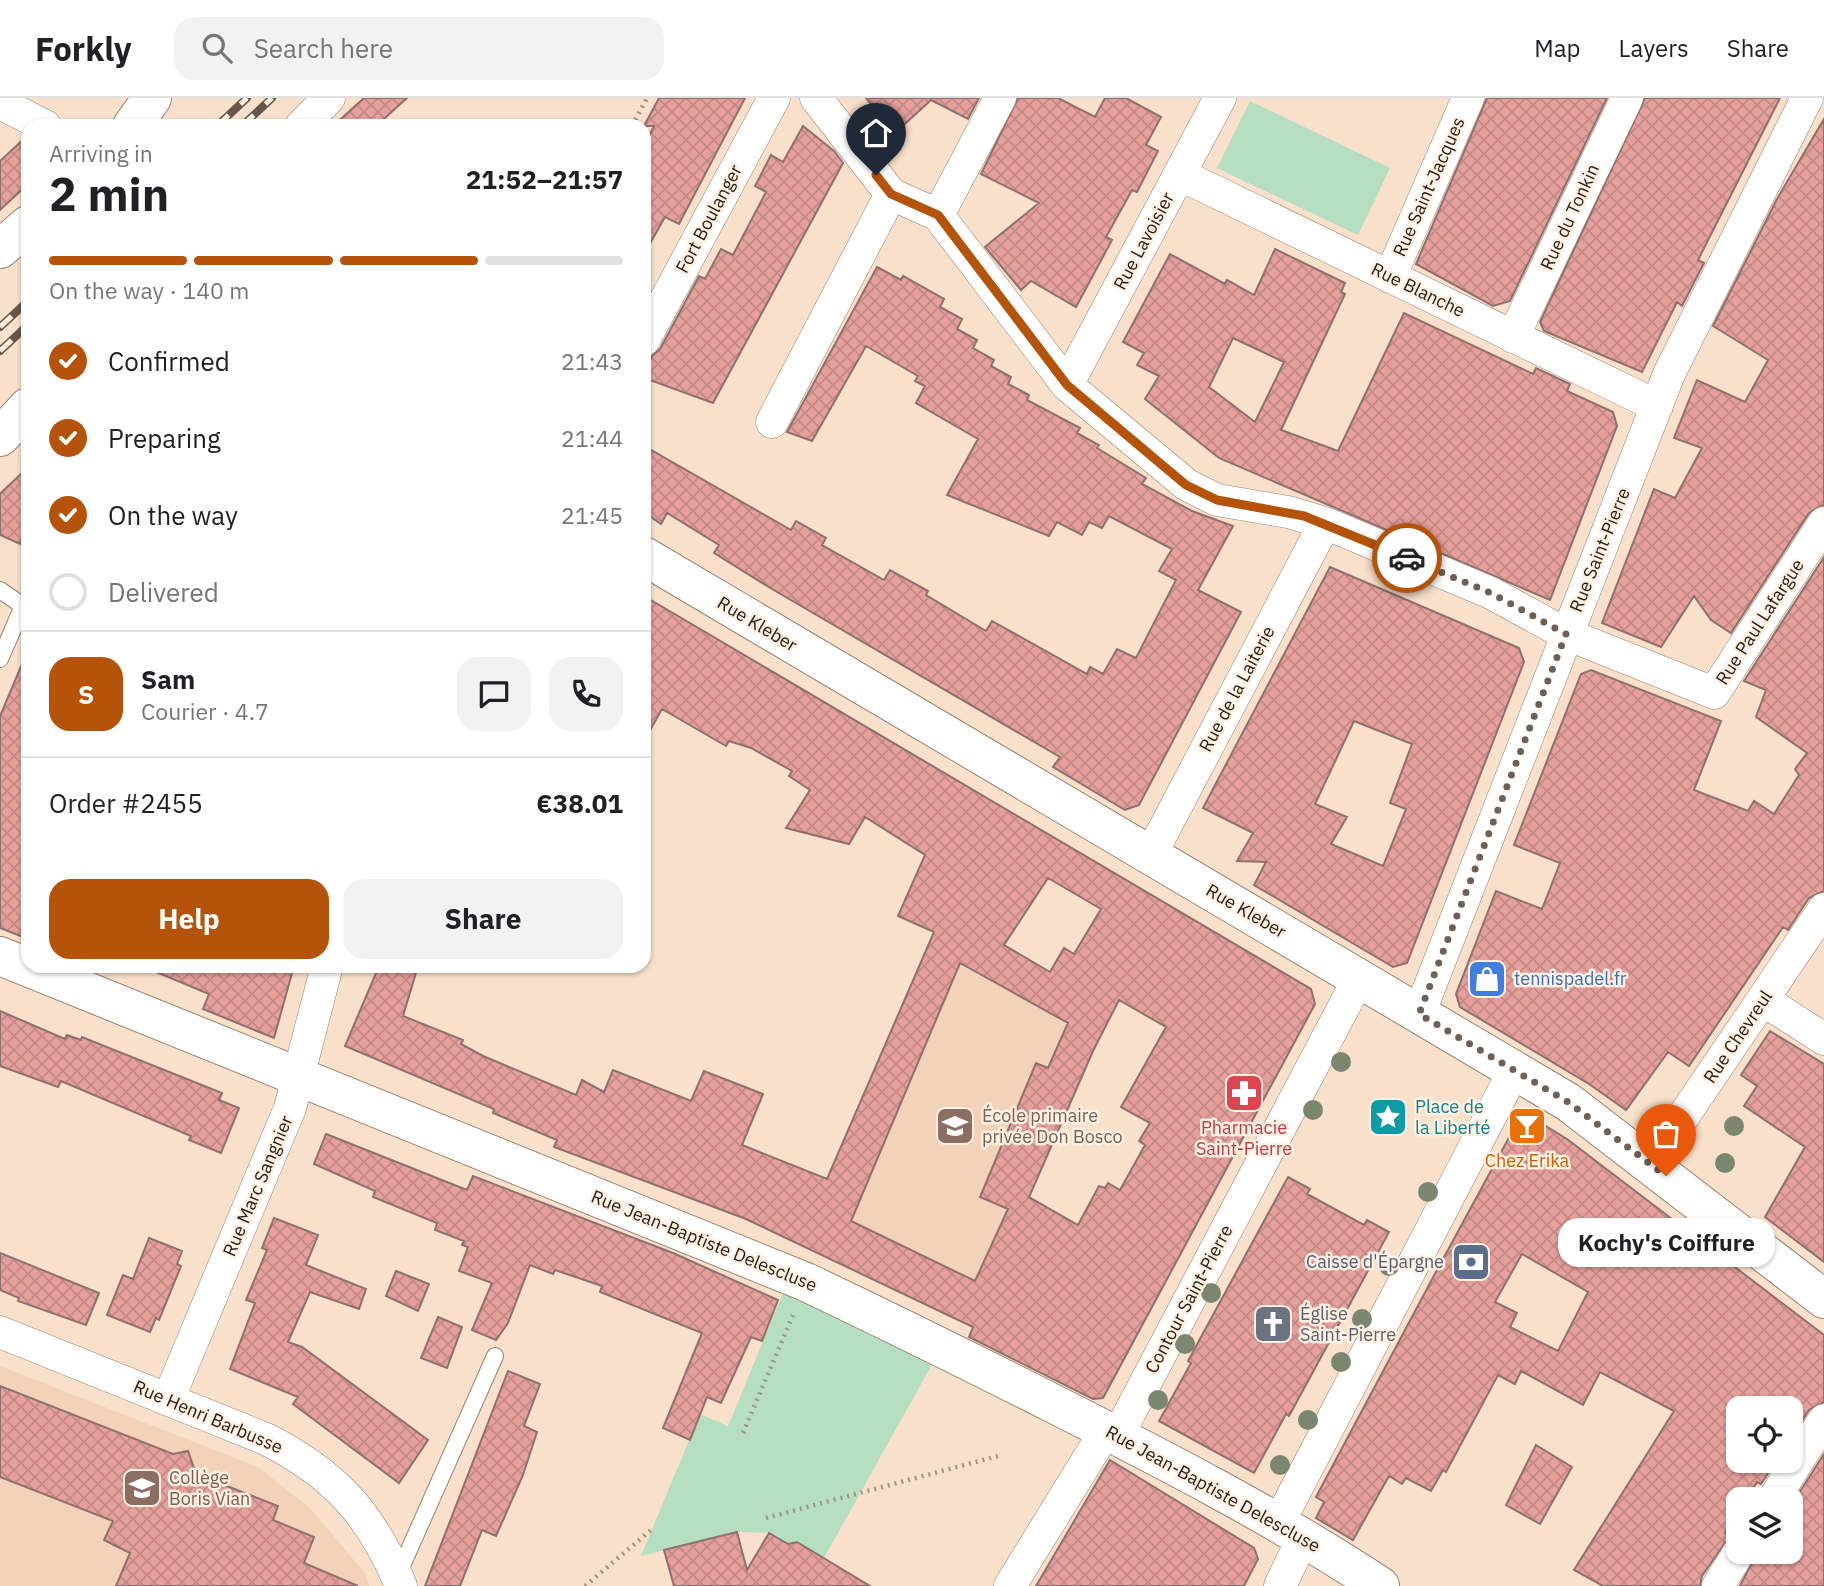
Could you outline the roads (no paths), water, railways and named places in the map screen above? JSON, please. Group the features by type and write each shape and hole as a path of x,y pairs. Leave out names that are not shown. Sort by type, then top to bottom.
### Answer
{"street":[{"path":"137,119 152,98"},
{"path":"308,119 330,98"},
{"name":"Fort Boulanger","path":"651,327 774,98"},
{"path":"816,98 891,194 938,215 1067,385 1138,446 1203,494 1325,523 1491,593 1566,634"},
{"path":"938,215 1000,98"},
{"name":"Rue Lavoisier","path":"1067,385 1220,98"},
{"name":"Rue Saint-Jacques","path":"1390,277 1468,98"},
{"name":"Rue du Tonkin","path":"1513,337 1627,98"},
{"name":"Rue Saint-Pierre","path":"1419,1014 1657,405 1694,321 1807,98"},
{"path":"0,103 31,119"},
{"name":"Rue Blanche","path":"1180,174 1657,405"},
{"path":"772,422 891,194"},
{"path":"0,248 21,231"},
{"path":"0,437 21,414"},
{"name":"Rue de la Laiterie","path":"1150,856 1325,523"},
{"name":"Rue Paul Lafargue","path":"1566,634 1714,692 1824,523"},
{"name":"Rue Kleber","path":"651,560 1568,1102 1824,1299"},
{"name":"Rue Chevreul","path":"1651,1164 1824,909"},
{"name":"Rue Jean-Baptiste Delescluse","path":"0,956 21,964"},
{"name":"Rue Jean-Baptiste Delescluse","path":"42,973 806,1283 928,1339 1112,1433 1291,1529 1380,1586"},
{"name":"Rue Marc Sangnier","path":"168,1400 290,1108 325,973"},
{"name":"Contour Saint-Pierre","path":"1010,1586 1112,1433 1261,1163 1359,978"},
{"path":"1763,1000 1824,1039"},
{"path":"1280,1586 1291,1529 1514,1071"},
{"name":"Rue Henri Barbusse","path":"0,1332 266,1438 305,1460 363,1516 378,1535 399,1581"},
{"path":"1781,1487 1824,1420"},
{"path":"1718,1586 1732,1564"}],"lane":[{"path":"0,590 21,605"},
{"path":"0,659 21,611"},
{"path":"399,1581 495,1356"}],"railway":[{"path":"224,119 247,98"},
{"path":"250,119 272,98"},
{"path":"0,327 21,308"},
{"path":"0,351 21,332"}],"place":[{"name":"tennispadel.fr","path":"1487,979"},
{"name":"Pharmacie Saint-Pierre","path":"1244,1093"},
{"name":"Place de la Liberté","path":"1388,1117"},
{"name":"École primaire privée Don Bosco","path":"955,1126"},
{"name":"Chez Erika","path":"1527,1126"},
{"name":"Kochy's Coiffure","path":"1666,1176"},
{"name":"Caisse d'Épargne","path":"1471,1262"},
{"name":"Église Saint-Pierre","path":"1273,1324"},
{"name":"Collège Boris Vian","path":"142,1488"}]}
